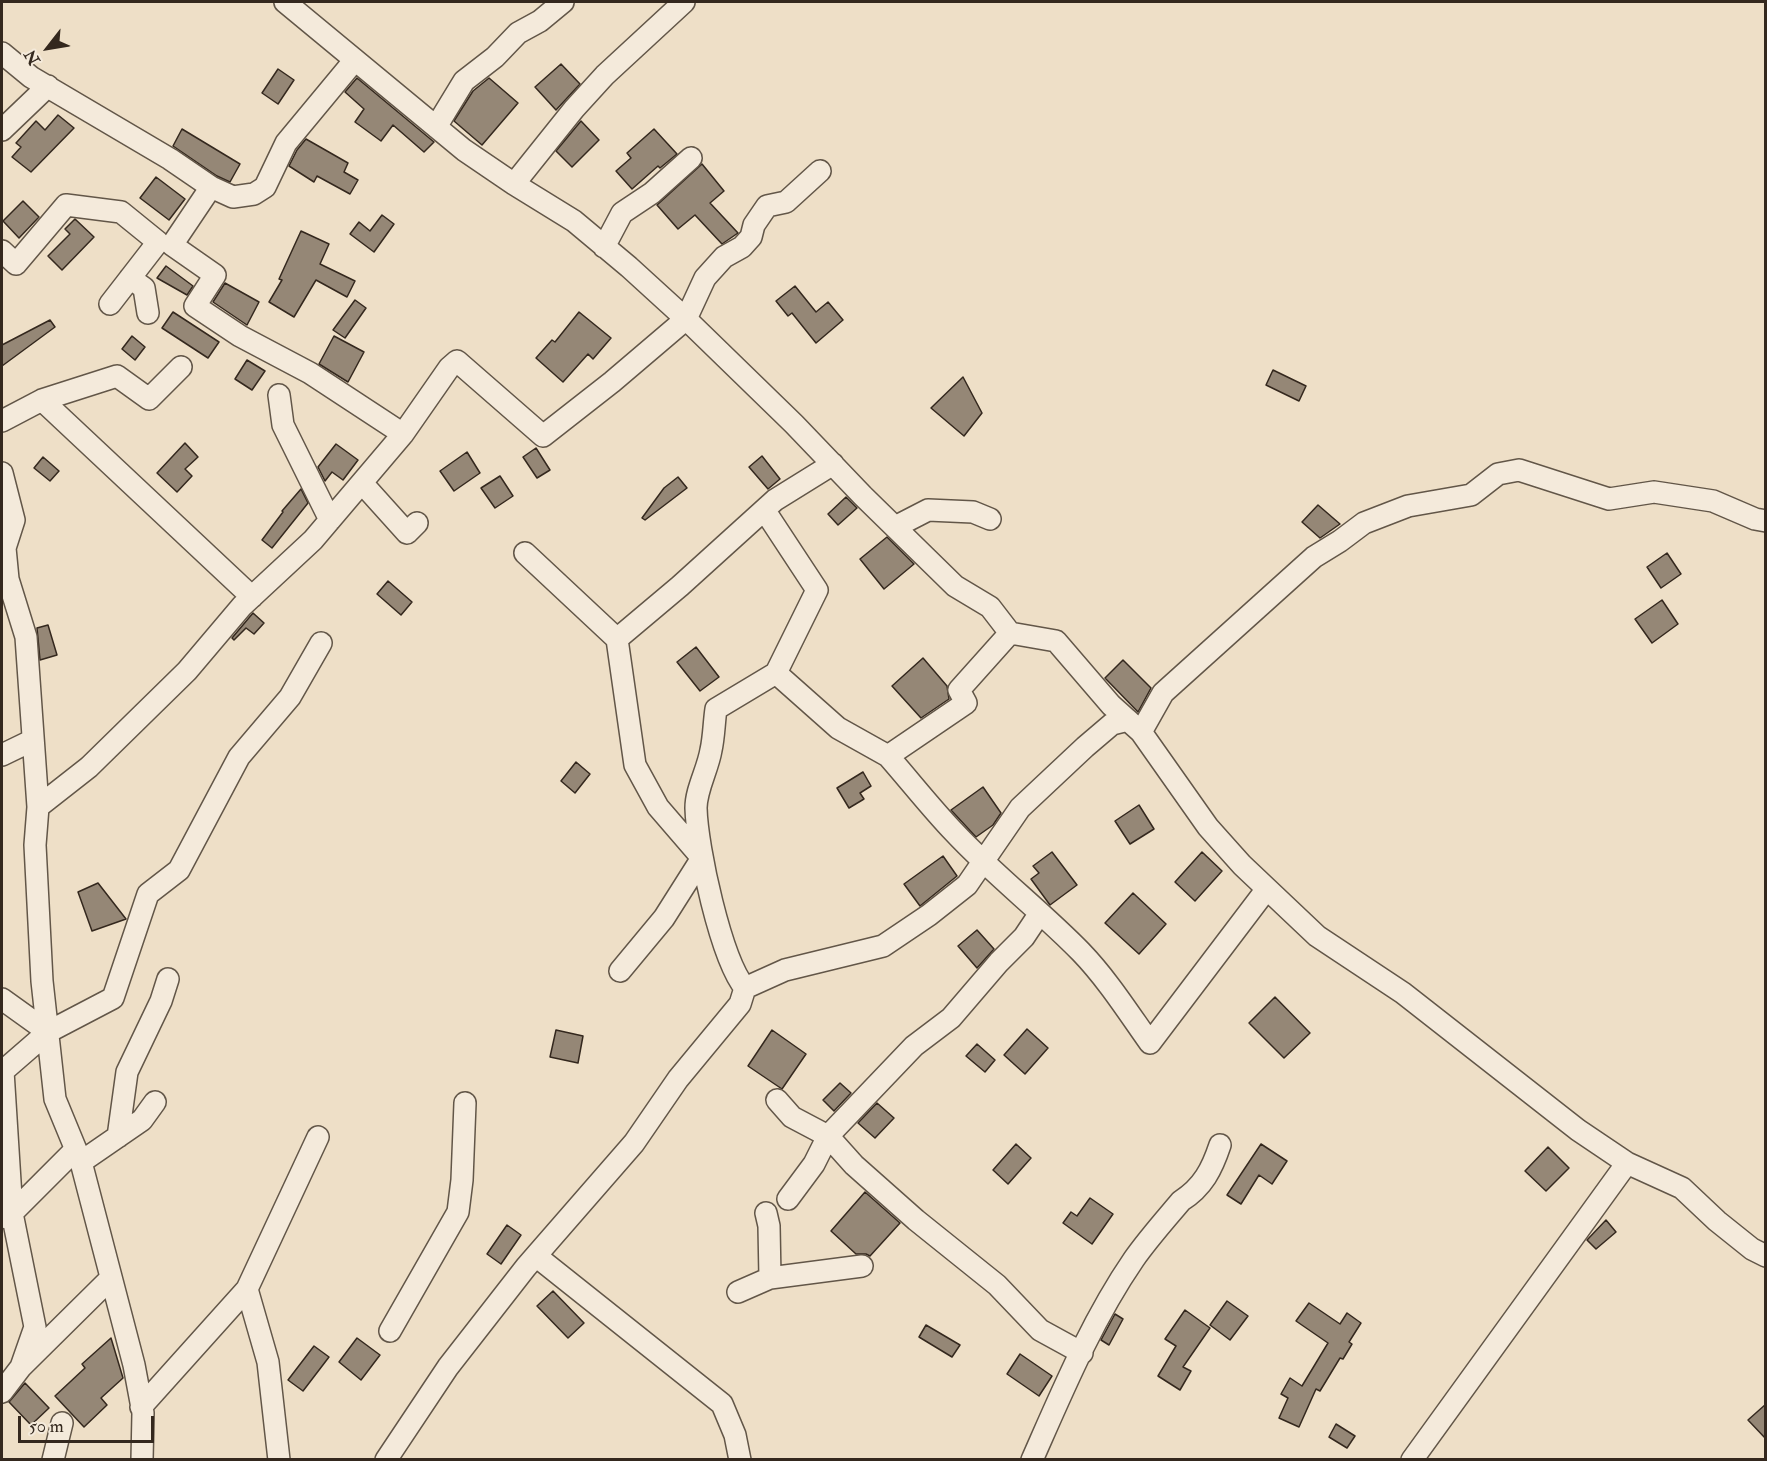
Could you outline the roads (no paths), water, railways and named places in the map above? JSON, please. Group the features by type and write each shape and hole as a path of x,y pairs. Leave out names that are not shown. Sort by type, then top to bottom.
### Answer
{"street":[{"path":"285,2 464,150 574,221 604,247 686,319 955,586 990,608 1010,633 1056,641 1111,705 1135,726 1208,827 1266,890 1317,936 1403,993 1578,1130 1627,1163 1682,1188 1717,1221 1752,1249 1766,1256"},
{"path":"436,128 464,81 495,57 518,33 540,21 563,2"},
{"path":"514,184 574,109 605,75 684,2"},
{"path":"2,53 31,77 161,153 211,187 233,197 254,194 265,187 286,143 354,61"},
{"path":"2,130 48,86"},
{"path":"604,247 622,213 652,193 691,158"},
{"path":"38,807 89,767 187,671 242,606 313,540 403,434 449,368 457,361 543,436 612,382 686,319 705,278 724,257 742,247 751,237 754,225 767,206 786,202 820,171"},
{"path":"110,304 130,278 165,244 211,187"},
{"path":"2,251 16,264 66,205 121,212 165,244 215,275 195,306 240,336 310,373 403,434"},
{"path":"130,278 144,288 148,313"},
{"path":"2,421 42,400 117,376 149,399 181,367"},
{"path":"279,395 283,425 330,520"},
{"path":"42,400 252,597"},
{"path":"617,639 680,586 775,500 833,464"},
{"path":"1135,726 1163,693 1314,557 1364,523 1408,506 1471,495 1498,474 1519,470 1609,499 1654,492 1713,501 1755,519 1766,521"},
{"path":"2,473 14,520 2,546 8,579 26,637 38,807 35,845 42,981 55,1099 78,1156 134,1365 141,1407 142,1460"},
{"path":"362,483 407,533 417,523"},
{"path":"895,527 928,510 973,512 990,519"},
{"path":"746,988 737,978 724,940 702,858 696,806 711,751 716,709 776,673 817,590 765,511"},
{"path":"525,553 617,639 635,765 658,807 702,858"},
{"path":"888,756 966,703 959,690 1010,633"},
{"path":"21,1366 35,1327 7,1219 2,1071 48,1032 113,998 148,894 179,870 239,757 290,696 321,643"},
{"path":"776,673 838,728 888,756 954,833 1088,961 1116,994 1150,1043 1266,890"},
{"path":"386,1460 448,1367 536,1256 634,1143 678,1079 740,1004 746,988 785,970 883,946 929,915 967,885 1020,808 1085,747 1112,724 1135,726"},
{"path":"2,755 33,740"},
{"path":"620,971 664,918 702,858"},
{"path":"788,1199 814,1164 828,1136 914,1046 951,1018 999,962 1024,937 1040,913"},
{"path":"118,1137 127,1072 162,1001 168,979"},
{"path":"2,999 48,1032"},
{"path":"777,1100 792,1117 828,1136 854,1165 916,1220 997,1285 1040,1330 1082,1353"},
{"path":"7,1219 78,1156 118,1137 142,1120 155,1102"},
{"path":"390,1330 458,1212 462,1180 465,1103"},
{"path":"141,1407 247,1289 318,1137"},
{"path":"1032,1460 1066,1382 1108,1301 1135,1258 1181,1202 1191,1195 1213,1168 1220,1145"},
{"path":"1412,1460 1627,1163"},
{"path":"766,1213 770,1226 770,1278"},
{"path":"536,1256 722,1404 735,1435 740,1460"},
{"path":"738,1292 770,1278 862,1266"},
{"path":"2,1392 21,1366 110,1279"},
{"path":"247,1289 268,1362 279,1460"},
{"path":"53,1460 62,1423"}]}
